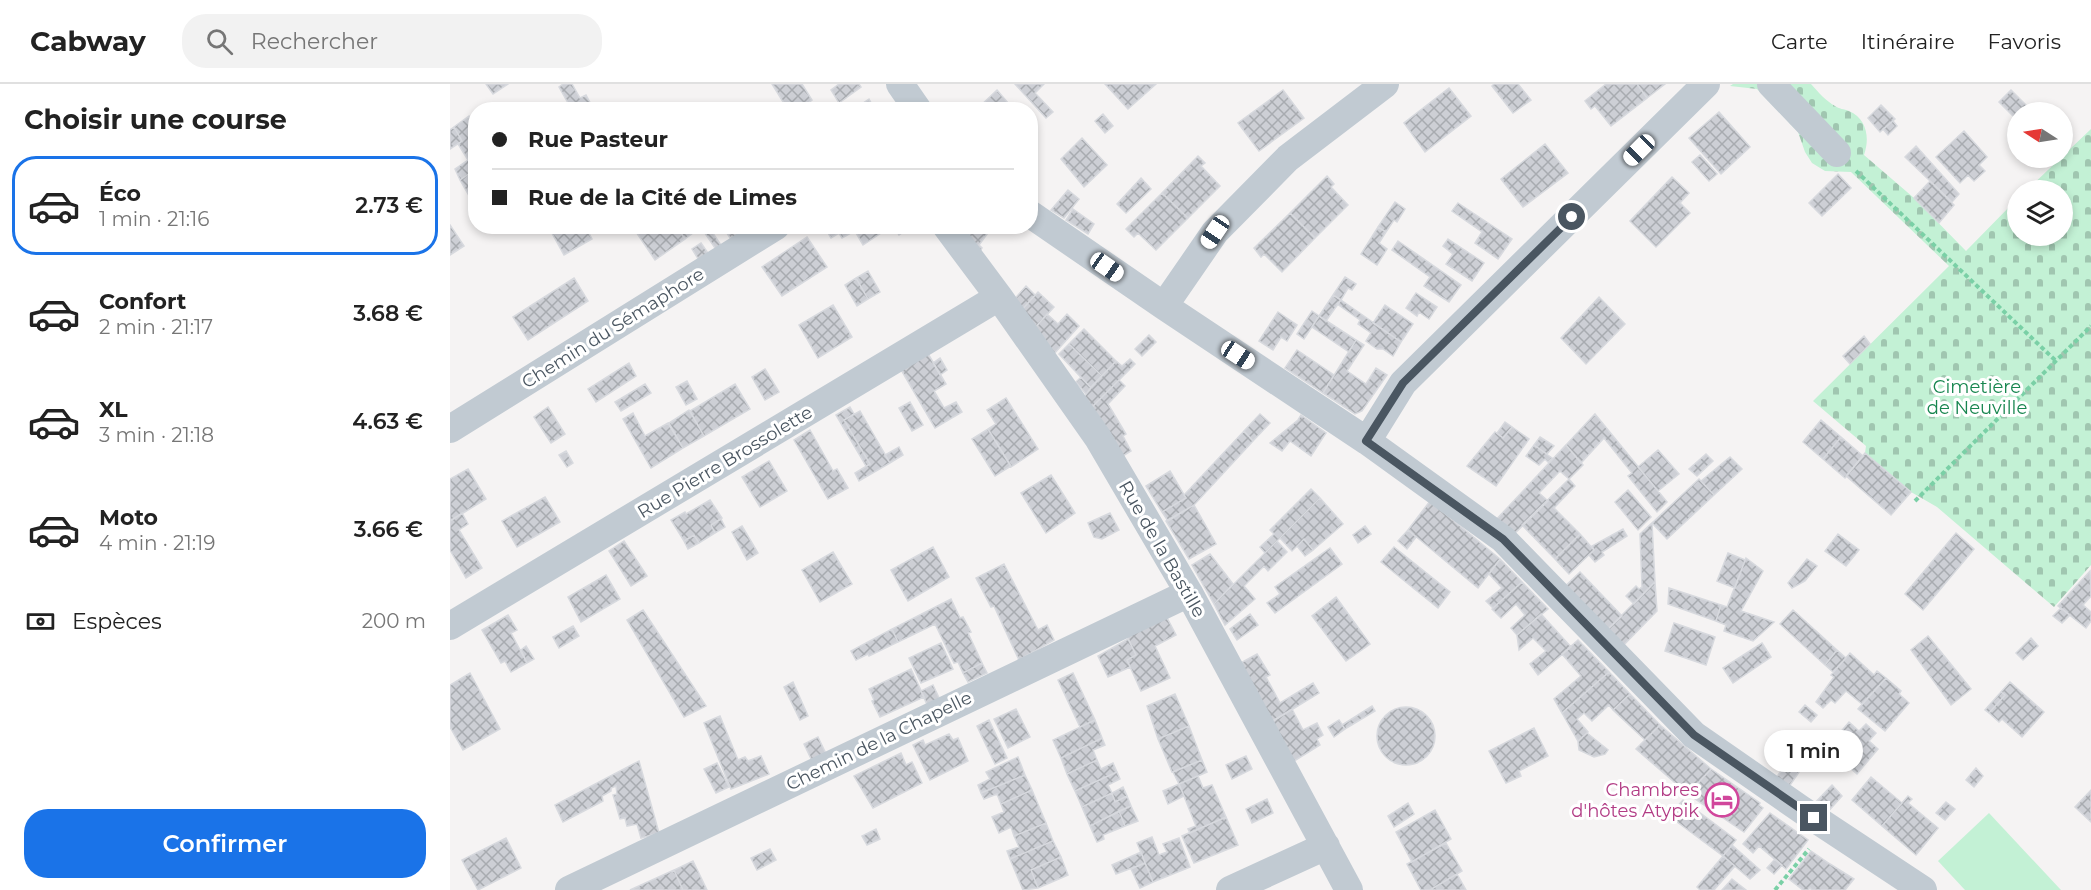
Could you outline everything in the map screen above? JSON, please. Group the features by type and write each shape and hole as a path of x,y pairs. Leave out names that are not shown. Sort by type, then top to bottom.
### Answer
{"street":[{"path":"1164,306 1215,232 1288,158 1384,84"},
{"path":"1366,441 1403,383 1707,84"},
{"path":"1771,84 1837,153"},
{"path":"1038,219 1366,441 1503,539 1694,735 1923,890"},
{"name":"Chemin du Sémaphore","path":"450,429 763,234"},
{"name":"Rue de la Bastille","path":"952,234 1098,438 1189,593 1349,890"},
{"name":"Rue Pierre Brossolette","path":"450,626 999,297"},
{"name":"Chemin de la Chapelle","path":"570,890 1189,593"},
{"path":"1230,890 1326,846"}],"path":[{"path":"1837,153 2056,361"},
{"path":"1915,501 2091,326"},
{"path":"1775,890 1814,843"}],"green space":[{"name":"Cimetière de Neuville","path":"1733,84 1811,84 1832,104 1855,114 1866,130 1867,142 1864,155 1914,198 1966,251 2007,209 2007,246 2073,246 2073,180 2037,180 2050,168 2073,168 2073,146 2091,129 2091,565 2054,607 1937,507 1911,492 1865,453 1866,446 1813,401 1949,266 1851,172 1825,171 1812,163 1805,152 1798,132 1757,89 1730,86"},
{"path":"1989,813 2061,890 1965,890 1938,861"}],"building":[{"path":"486,84 508,84 493,94"},
{"path":"563,84 572,84 580,98 586,95 590,102 567,102 559,87"},
{"path":"772,84 802,84 812,100 809,102 783,102"},
{"path":"839,84 859,84 861,87 840,102 831,90"},
{"path":"1015,84 1044,84 1035,93 1053,112 1046,118 1038,109 1038,102 1031,102"},
{"path":"1105,84 1156,84 1128,109"},
{"path":"1494,84 1518,84 1531,100 1513,113 1492,86"},
{"path":"1606,84 1637,84 1647,98 1611,126 1595,106 1591,109 1585,101"},
{"path":"1637,84 1665,84 1647,98"},
{"path":"1449,88 1471,116 1425,152 1404,123"},
{"path":"997,90 1007,102 984,102"},
{"path":"1283,90 1304,118 1259,151 1238,123"},
{"path":"2011,90 2023,102 2007,102 2007,110 1999,102"},
{"path":"1881,105 1895,119 1880,132 1868,118"},
{"path":"1719,112 1750,147 1721,174 1689,138"},
{"path":"1103,114 1113,126 1105,133 1095,121"},
{"path":"468,117 468,160 458,144 462,141 454,127"},
{"path":"1893,121 1897,126 1888,135 1883,129"},
{"path":"454,127 462,141 450,149 450,130"},
{"path":"1964,131 1987,157 1979,165 1985,171 1974,181 1968,175 1960,183 1936,157"},
{"path":"1082,138 1107,165 1084,187 1061,159"},
{"path":"1545,144 1568,173 1523,207 1501,179"},
{"path":"1916,146 1959,194 1952,202 1905,157"},
{"path":"1700,155 1717,174 1709,181 1692,162"},
{"path":"1198,156 1205,163 1201,166 1220,186 1188,218 1162,193"},
{"path":"468,160 468,174 460,180 455,169"},
{"path":"468,174 468,194 460,180"},
{"path":"1838,174 1851,188 1822,216 1809,203"},
{"path":"1327,176 1334,184 1331,187 1348,205 1315,238 1290,213"},
{"path":"1672,177 1689,193 1680,203 1690,213 1656,247 1630,221"},
{"path":"1141,178 1151,189 1126,213 1117,204"},
{"path":"1930,181 1954,205 1939,223 1914,198"},
{"path":"1068,190 1079,199 1064,218 1051,210"},
{"path":"1162,193 1188,218 1156,250 1138,233 1134,237 1126,229"},
{"path":"1395,202 1405,209 1397,222 1394,220 1386,232 1378,227"},
{"path":"1458,203 1512,239 1498,259 1475,243 1482,232 1452,211"},
{"path":"1073,209 1094,224 1088,234 1066,220"},
{"path":"1290,213 1315,238 1282,272 1264,254 1261,257 1254,248"},
{"path":"450,225 464,246 450,255"},
{"path":"1378,227 1386,232 1379,243 1387,249 1377,265 1361,254"},
{"path":"552,234 589,234 592,239 564,255"},
{"path":"637,234 682,234 685,239 655,260"},
{"path":"682,234 692,234 685,239"},
{"path":"705,234 713,234 721,245 717,251"},
{"path":"728,234 739,234 740,236 732,241"},
{"path":"857,234 880,234 863,245"},
{"path":"963,234 987,234 979,245 982,248 978,255"},
{"path":"807,237 827,267 782,296 762,267"},
{"path":"1448,239 1484,263 1472,281 1446,264 1453,254 1443,246"},
{"path":"1398,241 1461,285 1449,302 1424,286 1430,277 1392,250"},
{"path":"701,243 710,256 700,262 692,249"},
{"path":"868,271 880,292 868,299 856,278"},
{"path":"1345,277 1356,284 1352,290 1348,288 1341,300 1333,295"},
{"path":"574,278 588,301 528,340 513,317"},
{"path":"856,278 868,299 857,306 845,285"},
{"path":"1026,286 1035,295 1020,312 1012,302"},
{"path":"1038,292 1054,307 1033,330 1020,312"},
{"path":"1416,293 1437,307 1429,319 1419,312 1417,316 1406,308"},
{"path":"1333,295 1341,300 1326,321 1319,316"},
{"path":"1599,297 1625,324 1586,364 1561,338"},
{"path":"1341,300 1401,342 1393,356 1366,341 1371,333 1358,324 1360,320 1337,304"},
{"path":"833,305 852,337 818,358 799,325"},
{"path":"1385,305 1413,324 1401,342 1373,323"},
{"path":"1312,311 1319,316 1304,339 1297,334"},
{"path":"1278,312 1297,325 1287,341 1281,337 1273,350 1259,341"},
{"path":"1047,314 1058,324 1067,314 1079,326 1052,356 1033,330"},
{"path":"1319,316 1356,340 1349,352 1312,327"},
{"path":"1084,329 1116,361 1102,376 1069,344"},
{"path":"1149,335 1156,342 1142,356 1135,349"},
{"path":"1864,336 1870,344 1850,364 1843,356"},
{"path":"1356,340 1364,345 1347,371 1366,384 1376,368 1387,375 1362,411 1355,414 1323,393"},
{"path":"1069,344 1102,376 1091,388 1059,354"},
{"path":"1297,350 1334,375 1323,393 1285,368"},
{"path":"927,352 946,384 934,391 944,408 956,402 962,412 935,428 900,368"},
{"path":"940,358 947,370 940,375 933,363"},
{"path":"1130,359 1135,364 1088,411 1081,401 1092,386 1116,361 1122,366"},
{"path":"629,363 636,376 596,402 588,389"},
{"path":"765,369 779,392 765,400 752,377"},
{"path":"1081,377 1091,388 1086,394 1076,382"},
{"path":"1119,380 1125,386 1108,404 1126,434 1123,436 1131,451 1118,459 1088,411"},
{"path":"687,381 697,399 686,405 676,387"},
{"path":"645,384 651,393 621,411 615,402"},
{"path":"735,384 750,409 704,436 690,411"},
{"path":"1006,398 1038,449 1011,467 988,429 996,424 987,410"},
{"path":"910,402 923,425 912,431 899,408"},
{"path":"548,407 565,434 551,443 534,417"},
{"path":"850,407 854,414 844,420 870,464 866,466 836,415"},
{"path":"689,410 704,436 683,448 669,423"},
{"path":"860,411 890,463 859,481 855,473 870,464 844,420"},
{"path":"633,413 645,436 668,423 683,448 651,468 623,419"},
{"path":"1260,414 1270,423 1253,441 1244,431"},
{"path":"1595,414 1667,502 1657,512 1628,476 1632,473 1604,438 1581,463 1566,445"},
{"path":"1301,415 1326,433 1311,456 1290,441 1282,451 1270,443"},
{"path":"1821,420 1841,437 1823,459 1803,442"},
{"path":"1505,422 1512,427 1503,438 1497,433"},
{"path":"1512,427 1529,439 1496,486 1467,466 1495,432 1503,438"},
{"path":"988,429 1011,466 995,476 972,439"},
{"path":"810,430 833,471 837,469 848,488 828,499 794,440"},
{"path":"1244,431 1253,441 1194,505 1168,521 1162,512 1186,498 1184,495"},
{"path":"1540,437 1554,446 1547,454 1534,445"},
{"path":"1841,437 1863,456 1845,478 1823,459"},
{"path":"1534,445 1552,458 1548,462 1545,459 1539,465 1526,456"},
{"path":"1566,445 1583,465 1569,479 1560,471 1539,493 1548,501 1510,538 1493,523"},
{"path":"899,447 903,455 890,463 885,455"},
{"path":"1658,450 1679,474 1658,491 1638,467"},
{"path":"566,451 573,463 567,467 559,455"},
{"path":"1865,453 1911,492 1891,515 1846,476"},
{"path":"1706,454 1713,461 1697,476 1689,469"},
{"path":"1730,457 1742,469 1714,495 1701,481"},
{"path":"769,461 787,491 760,507 742,477"},
{"path":"468,469 486,499 450,521 450,479"},
{"path":"1170,471 1186,498 1162,512 1146,486"},
{"path":"1051,475 1075,513 1046,533 1021,493"},
{"path":"1569,479 1575,486 1554,508 1580,534 1555,559 1522,525"},
{"path":"1699,479 1714,495 1667,539 1652,523"},
{"path":"1311,489 1320,498 1265,553 1260,547 1274,534 1270,530"},
{"path":"1628,490 1651,517 1638,530 1615,502"},
{"path":"545,497 560,522 517,547 502,521"},
{"path":"1320,498 1343,524 1313,550 1304,539 1292,551 1280,538"},
{"path":"710,500 722,518 711,525 715,533 699,543 694,535 684,541 671,520"},
{"path":"1430,501 1500,559 1478,588 1408,530"},
{"path":"1194,505 1216,544 1189,559 1166,521"},
{"path":"462,513 468,524 459,530 482,568 466,578 450,550 450,521"},
{"path":"1110,513 1119,530 1102,539 1094,537 1088,523"},
{"path":"721,519 725,527 715,533 711,525"},
{"path":"1652,523 1655,582 1634,604 1626,596 1636,586 1639,589 1642,587 1640,534"},
{"path":"742,526 758,553 747,560 732,532"},
{"path":"1365,526 1371,534 1358,543 1353,535"},
{"path":"1623,529 1627,536 1602,552 1604,555 1595,562 1589,555 1594,550 1592,546"},
{"path":"1408,530 1416,537 1407,549 1398,541"},
{"path":"1956,533 1974,549 1923,610 1905,594"},
{"path":"1580,534 1594,550 1569,574 1555,559"},
{"path":"1838,534 1859,550 1846,566 1825,551"},
{"path":"694,535 699,543 688,549 684,541"},
{"path":"1304,539 1313,550 1305,556 1297,546"},
{"path":"624,541 647,576 631,586 609,551"},
{"path":"1277,541 1287,552 1268,571 1264,566 1244,586 1255,599 1225,625 1214,604"},
{"path":"933,547 949,577 908,601 891,570"},
{"path":"1394,547 1450,592 1438,608 1381,562"},
{"path":"1330,548 1342,564 1275,613 1267,603 1280,594 1275,587"},
{"path":"833,552 852,584 820,602 802,570"},
{"path":"1728,553 1745,560 1735,588 1717,581"},
{"path":"1210,554 1233,584 1214,604 1192,565"},
{"path":"1746,558 1763,571 1741,611 1774,622 1753,641 1724,631 1726,625 1716,621 1721,605 1727,607"},
{"path":"1500,559 1522,582 1493,608 1486,601 1502,588 1489,574"},
{"path":"1807,559 1817,566 1805,581 1792,588 1788,583"},
{"path":"1004,564 1038,630 1047,625 1054,640 1019,660 994,606 991,607 976,578"},
{"path":"2090,571 2091,596 2083,605 2091,612 2091,621 2086,628 2058,606"},
{"path":"1580,572 1622,616 1602,635 1560,591"},
{"path":"606,575 620,599 581,622 568,597"},
{"path":"1522,582 1548,609 1517,635 1511,628 1525,615 1516,604 1501,618 1492,609"},
{"path":"1655,582 1657,611 1617,652 1602,635"},
{"path":"1669,588 1721,605 1716,621 1668,604"},
{"path":"1336,597 1370,644 1346,661 1312,616"},
{"path":"951,599 960,618 963,617 971,632 968,633 982,663 963,673 958,662 954,663 935,624 898,642 892,629"},
{"path":"2061,608 2070,615 2062,623 2053,616"},
{"path":"643,610 706,706 684,717 627,620"},
{"path":"1793,610 1837,650 1825,665 1780,624"},
{"path":"1164,612 1176,635 1155,646 1170,678 1141,691 1127,660 1136,655 1126,634"},
{"path":"1250,614 1258,625 1237,640 1230,629"},
{"path":"1541,614 1571,647 1538,675 1530,664 1546,651 1533,638 1519,650 1517,635"},
{"path":"508,615 517,630 511,633 527,663 511,672 505,661 501,663 482,630"},
{"path":"1674,623 1715,637 1706,665 1665,651"},
{"path":"573,626 579,636 559,648 553,637"},
{"path":"892,629 898,642 856,660 851,651"},
{"path":"1928,636 1971,689 1951,705 1911,650"},
{"path":"2031,638 2038,646 2023,660 2016,653"},
{"path":"1128,639 1136,655 1127,660 1130,667 1108,677 1098,656"},
{"path":"1578,640 1609,672 1562,713 1554,699 1581,676 1562,654"},
{"path":"941,643 953,669 921,683 909,658"},
{"path":"1762,643 1771,657 1733,683 1723,668"},
{"path":"526,646 534,659 527,663 521,650"},
{"path":"1837,650 1846,658 1833,672 1825,665"},
{"path":"1850,653 1874,675 1877,671 1886,678 1862,704 1846,691 1835,703 1831,700 1823,708 1816,702 1834,677 1831,675"},
{"path":"1257,654 1270,675 1266,677 1280,703 1313,683 1319,693 1267,725 1235,666"},
{"path":"982,663 987,673 968,682 963,673"},
{"path":"911,669 924,697 880,717 869,689"},
{"path":"1609,672 1630,694 1613,710 1609,705 1592,721 1584,713 1577,719 1588,732 1578,741 1562,713"},
{"path":"470,673 500,729 463,750 450,727 450,685"},
{"path":"1073,673 1095,720 1080,727 1058,680"},
{"path":"1886,678 1901,691 1899,694 1909,703 1885,731 1858,709"},
{"path":"793,682 808,716 800,720 784,687"},
{"path":"2010,682 2044,712 2022,737 2002,719 1999,722 1989,713 2005,695 2001,692"},
{"path":"933,685 942,704 929,709 921,691"},
{"path":"2001,692 2005,695 1989,713 1985,710"},
{"path":"1175,694 1189,726 1158,739 1147,706"},
{"path":"1630,694 1660,725 1645,740 1613,710"},
{"path":"1805,705 1817,715 1811,722 1799,712"},
{"path":"1372,706 1375,711 1345,729 1342,725"},
{"path":"1406,707 1417,709 1430,720 1435,736 1433,747 1422,760 1406,765 1395,763 1382,752 1377,736 1379,725 1390,712"},
{"path":"1016,709 1030,737 1008,748 994,719"},
{"path":"1292,709 1303,730 1317,723 1323,735 1317,739 1320,745 1291,763 1269,723"},
{"path":"720,716 738,760 745,757 748,761 761,756 769,774 731,789 704,723"},
{"path":"989,720 1007,758 995,764 977,726"},
{"path":"1095,720 1102,738 1061,758 1053,740"},
{"path":"1339,720 1345,729 1334,737 1328,727"},
{"path":"1849,722 1859,731 1866,724 1876,733 1869,741 1878,749 1857,774 1827,748"},
{"path":"1660,725 1711,769 1688,794 1636,749"},
{"path":"1189,726 1202,760 1172,772 1158,739"},
{"path":"1534,728 1548,756 1519,771 1521,776 1506,783 1489,751"},
{"path":"1587,733 1608,750 1605,754 1594,757 1579,750 1578,741"},
{"path":"949,734 953,740 958,738 968,761 930,780 913,745 923,740 925,745"},
{"path":"818,737 828,758 814,765 804,744"},
{"path":"1102,738 1105,745 1093,750 1097,760 1067,774 1061,758"},
{"path":"1796,750 1808,759 1784,794 1771,785"},
{"path":"901,753 906,765 912,762 922,783 873,808 854,776"},
{"path":"1246,756 1252,769 1232,779 1226,765"},
{"path":"1018,757 1025,775 981,793 978,785 990,779 986,772"},
{"path":"1097,760 1101,769 1113,763 1117,772 1075,791 1067,774"},
{"path":"1202,760 1207,772 1179,784 1173,772"},
{"path":"639,761 659,833 641,838 637,824 627,826 625,818 620,819 613,795 617,794 616,786 602,796 603,801 563,822 555,805"},
{"path":"717,763 729,787 716,793 704,769"},
{"path":"1976,768 1983,776 1974,787 1966,780"},
{"path":"1711,769 1760,803 1759,805 1763,808 1744,832 1688,794"},
{"path":"1117,772 1120,779 1108,785 1112,793 1082,807 1075,791"},
{"path":"1025,775 1032,790 1001,804 997,794 984,799 981,793"},
{"path":"1198,776 1203,788 1212,785 1226,817 1190,833 1188,829 1196,826 1179,784"},
{"path":"1871,777 1902,803 1882,826 1852,800"},
{"path":"1179,784 1184,796 1168,804 1163,791"},
{"path":"1832,785 1842,796 1825,815 1812,806"},
{"path":"1123,787 1127,796 1115,802 1112,793"},
{"path":"1032,790 1046,823 1014,836 1011,827 999,833 992,817 1004,812 1001,804"},
{"path":"2091,790 2091,822 2075,807"},
{"path":"1112,793 1115,802 1127,796 1131,806 1090,826 1082,807"},
{"path":"1908,796 1912,799 1908,803 1938,828 1916,855 1882,826"},
{"path":"1267,799 1273,813 1252,823 1246,809"},
{"path":"1683,800 1736,840 1723,856 1669,816"},
{"path":"1946,802 1955,809 1945,820 1936,813"},
{"path":"1408,803 1414,814 1394,827 1388,816"},
{"path":"1131,806 1138,821 1125,826 1119,811"},
{"path":"1435,810 1451,839 1412,862 1396,832"},
{"path":"1119,811 1125,826 1103,835 1104,839 1097,842 1090,826"},
{"path":"1770,813 1808,840 1786,869 1759,846 1753,853 1743,844"},
{"path":"1226,817 1238,845 1194,863 1182,836"},
{"path":"1046,823 1053,841 1010,859 1007,851 1019,847 1014,836"},
{"path":"876,829 880,839 867,845 862,836"},
{"path":"1152,837 1159,855 1167,852 1163,844 1179,838 1190,867 1153,882 1137,843"},
{"path":"506,838 521,868 478,890 462,860"},
{"path":"1053,841 1061,857 1031,870 1038,888 1023,890 1010,859"},
{"path":"1446,843 1462,871 1430,890 1421,890 1407,864"},
{"path":"1732,845 1760,870 1750,879 1723,856"},
{"path":"770,849 776,860 757,870 751,858"},
{"path":"1811,851 1854,879 1845,890 1812,890 1810,888 1803,890 1789,879"},
{"path":"1141,852 1145,863 1116,874 1112,865"},
{"path":"1723,856 1735,866 1714,890 1700,890 1697,887"},
{"path":"1061,857 1068,875 1038,888 1031,870"},
{"path":"1775,859 1782,865 1774,874 1767,868"},
{"path":"693,861 707,890 683,890 674,870"},
{"path":"1145,863 1153,882 1140,888 1131,869"},
{"path":"674,870 683,890 630,890"},
{"path":"1457,874 1466,890 1430,890"},
{"path":"1732,879 1746,890 1722,890"}],"place":[{"name":"Chambres d'hôtes Atypik","path":"1722,800"}],"route":[{"path":"1572,217 1403,383 1366,441 1503,539 1694,735 1814,818"}]}
